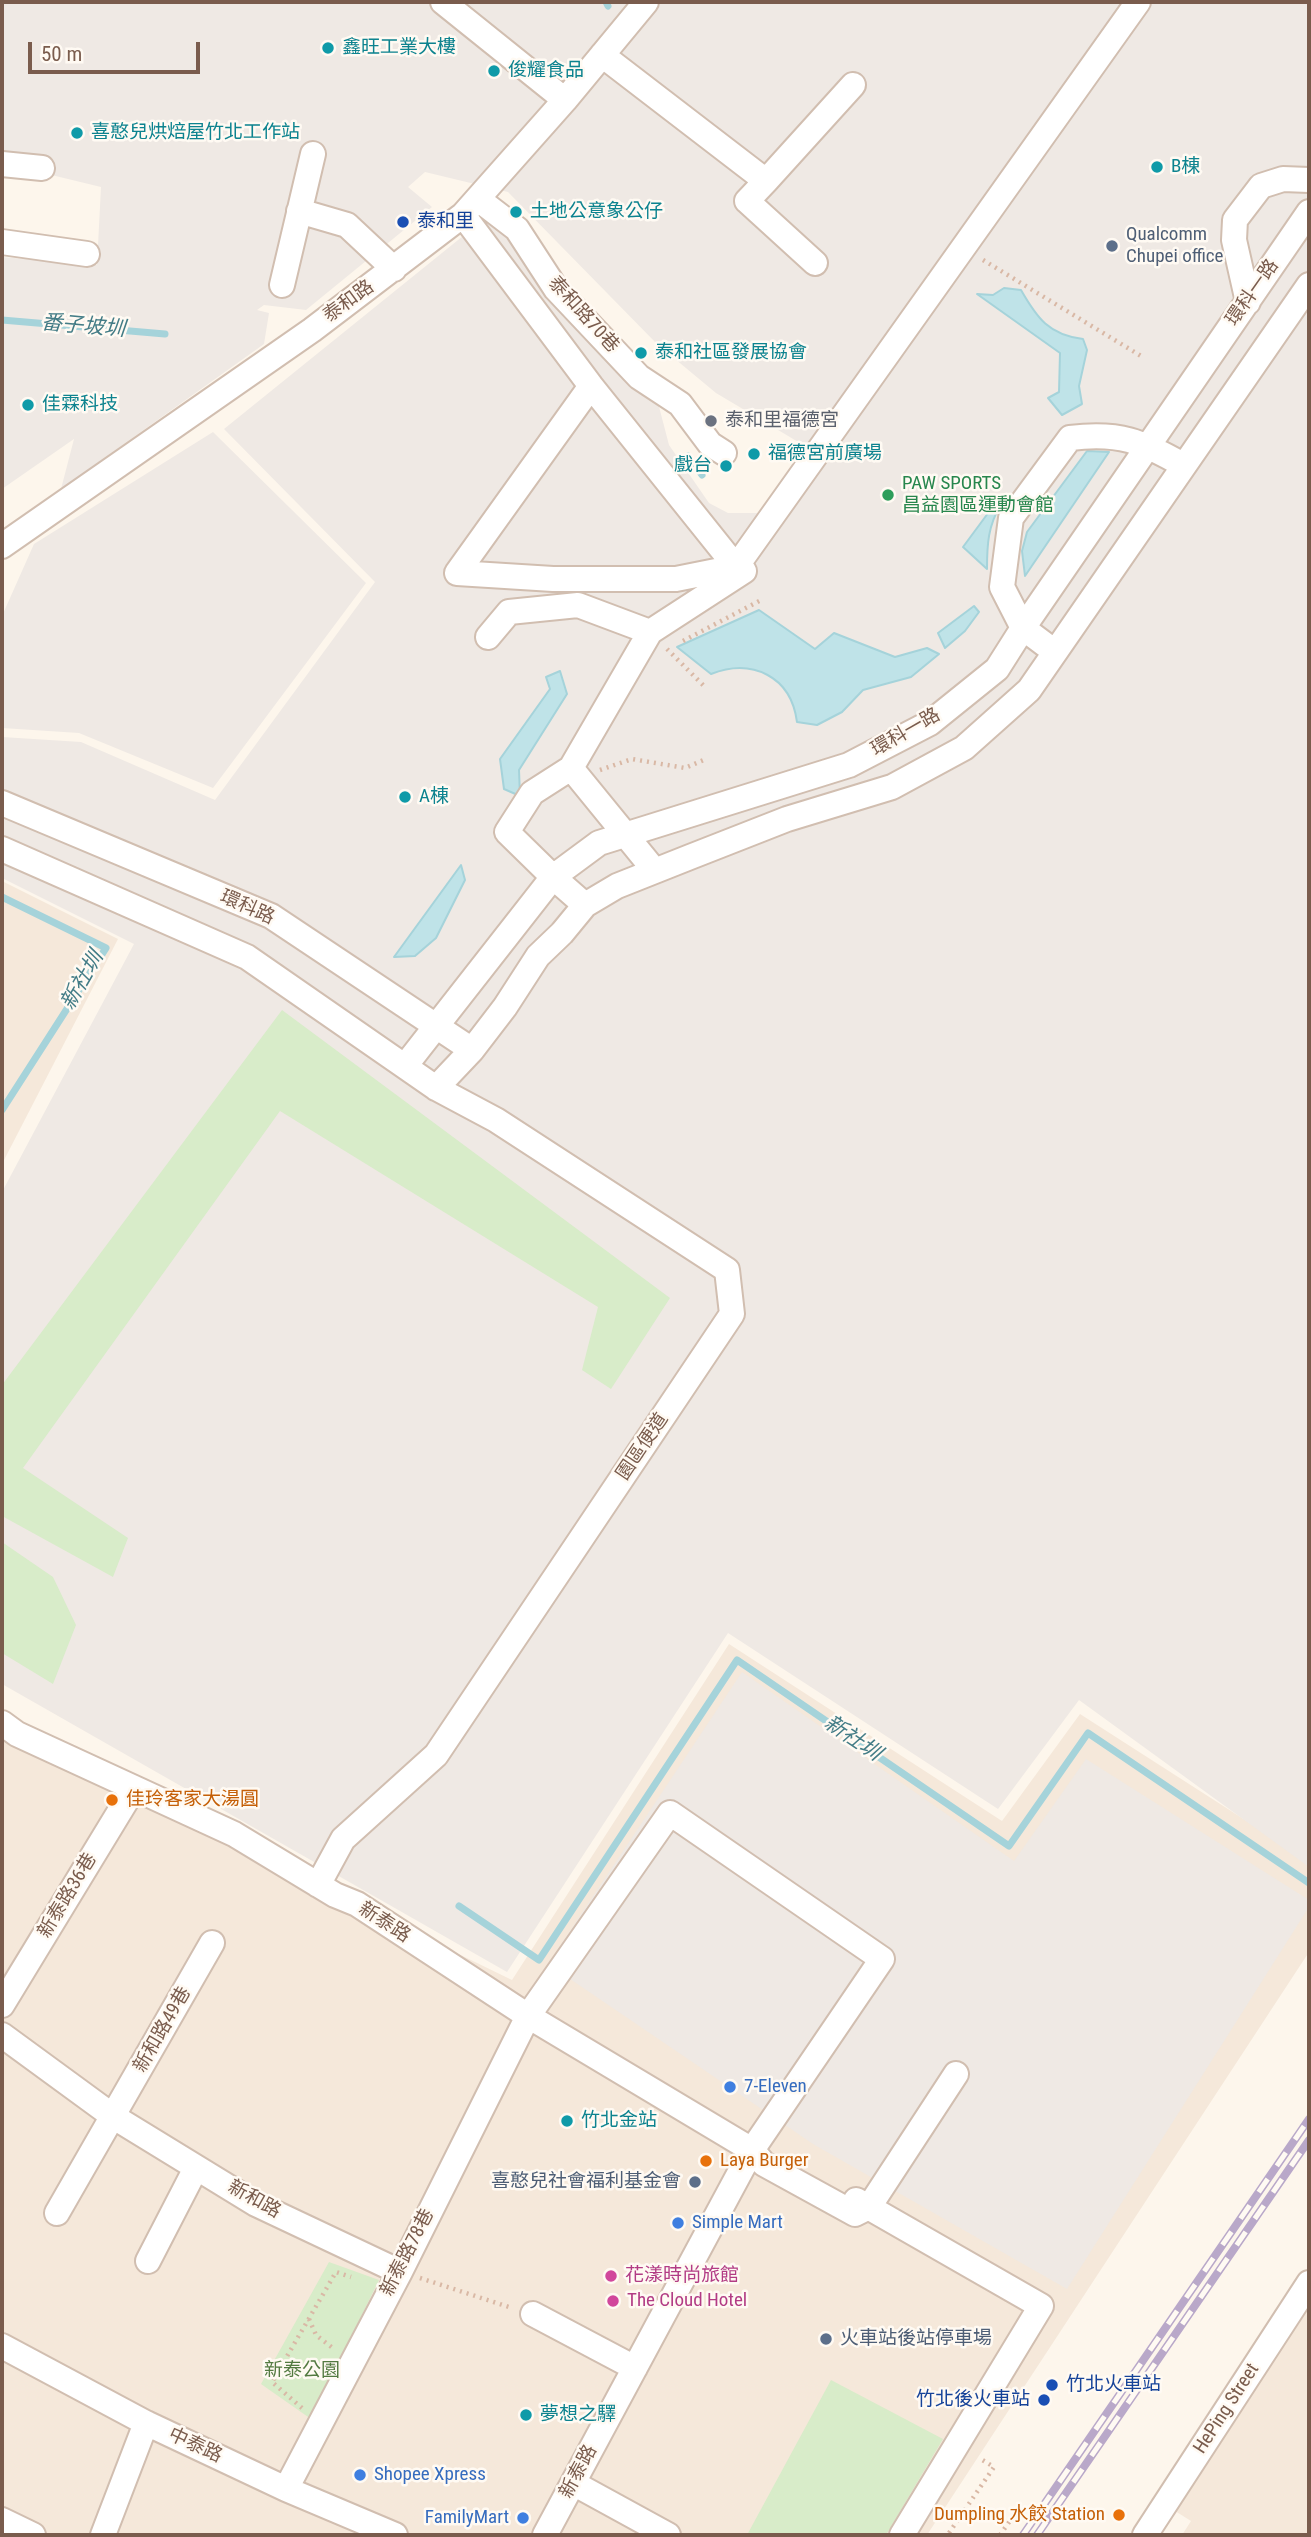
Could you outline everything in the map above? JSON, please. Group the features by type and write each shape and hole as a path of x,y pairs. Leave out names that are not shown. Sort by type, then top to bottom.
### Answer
{"street":[{"path":"443,2 565,100"},
{"name":"泰和路","path":"2,546 312,330 394,270 470,207 565,100 646,2"},
{"path":"585,905 507,832 532,793 571,768 659,641 740,569 963,247 1138,2"},
{"path":"602,55 766,181"},
{"path":"815,263 747,201 853,85"},
{"path":"282,285 313,154"},
{"path":"2,164 42,169"},
{"path":"1248,302 1234,240 1236,219 1261,186 1283,179 1309,180"},
{"path":"470,207 591,386 740,569"},
{"name":"泰和路70巷","path":"470,207 517,229 556,289 639,377 680,404 710,444 723,453"},
{"path":"299,211 347,225 394,270"},
{"name":"環科一路","path":"405,1066 553,877 599,843 849,765 930,723 998,669 1147,445 1309,212"},
{"path":"2,242 87,254"},
{"name":"環科一路","path":"436,1088 472,1050 505,1007 538,956 585,905 617,886 787,820 892,787 964,748 1029,690 1309,285"},
{"path":"591,386 457,573 553,579 676,579 740,569"},
{"path":"1055,652 1023,628 1002,587 1010,518 1070,438 1113,436 1147,445 1183,465"},
{"path":"488,637 509,612 578,605 659,641"},
{"path":"571,768 655,871"},
{"name":"環科路","path":"2,803 271,916 472,1050"},
{"path":"31,816 8,852 247,957 436,1088"},
{"name":"園區便道","path":"318,1885 343,1839 436,1755 732,1314 727,1270 496,1120 436,1088"},
{"name":"新泰路","path":"2,1723 17,1734 234,1834 318,1885 357,1904 528,2016 752,2150 770,2151 1041,2306 902,2535"},
{"name":"新泰路36巷","path":"2,2005 134,1788"},
{"name":"新泰路78巷","path":"286,2489 400,2272 528,2016 670,1813 882,1959 752,2150"},
{"name":"新和路49巷","path":"57,2213 212,1943"},
{"name":"新和路","path":"2,2035 114,2117 256,2204 400,2272"},
{"path":"869,2207 956,2074"},
{"name":"新泰路","path":"545,2535 752,2150"},
{"path":"148,2260 196,2168"},
{"name":"HePing Street","path":"1145,2535 1301,2310 1309,2283"},
{"path":"533,2314 635,2368"},
{"name":"中泰路","path":"2,2346 146,2423 286,2489 395,2535"},
{"path":"103,2535 146,2423"},
{"path":"573,2483 668,2535"},
{"path":"2,2520 33,2535"}],"path":[{"path":"963,247 1141,356"},
{"path":"659,641 762,599"},
{"path":"571,768 596,771 632,759 685,768 706,759"},
{"path":"308,2413 272,2382 336,2272 360,2280"},
{"path":"400,2272 533,2314"},
{"path":"309,2318 316,2335 338,2352"},
{"path":"949,2533 994,2467 979,2458"},
{"path":"1000,2535 1012,2518"}],"shaded area":[{"path":"2,2 1309,2 1309,1867 1079,1700 998,1809 728,1633 507,1972 2,1684 2,1192 134,944 2,878 2,737 81,742 215,800 375,582 224,429 489,215 651,376 669,445 709,503 728,513 758,513 815,452 716,393 657,344 508,192 425,172 408,187 432,207 306,310 264,305 257,310 269,313 264,344 61,489 74,439 2,489 2,257 97,265 101,187 2,163"},
{"path":"213,432 366,583 213,788 79,733 2,728 2,616 34,544"},
{"path":"2,881 118,939 2,1164"},
{"path":"729,1644 1002,1821 1080,1714 1309,1861 1309,1952 927,2535 2,2535 2,1732 512,1980"},
{"path":"742,1672 1014,1861 1086,1759 1309,1900 1309,1907 1067,2289 813,2144 548,1964"},
{"path":"1309,2298 1309,2535 1182,2535 1191,2521 1175,2511"}],"green space":[{"path":"282,1010 670,1298 611,1389 582,1370 598,1307 280,1111 23,1468 128,1538 113,1577 2,1516 2,1385"},
{"path":"2,1542 53,1577 76,1625 53,1684 2,1653"},
{"name":"新泰公園","path":"329,2262 379,2280 311,2419 261,2384"},
{"path":"831,2380 943,2439 886,2535 747,2535"}],"water":[{"path":"1004,288 1021,290 1045,324 1061,334 1083,339 1087,350 1079,386 1082,404 1062,415 1048,398 1059,392 1060,353 977,294 993,295"},
{"path":"1087,451 1109,452 1025,576 1022,551 1027,532"},
{"path":"997,501 1001,504 989,535 987,569 963,547"},
{"path":"974,606 979,612 965,631 945,648 938,633"},
{"path":"759,610 815,649 834,633 895,657 927,648 939,654 911,677 863,690 842,712 817,725 797,722 787,693 778,682 767,675 741,668 711,674 677,647"},
{"path":"560,671 567,694 519,770 520,796 504,789 500,759 550,689 546,677"},
{"path":"461,865 465,880 436,938 415,956 394,957"}],"waterway":[{"path":"606,2 608,6"},
{"name":"番子坡圳","path":"2,320 165,334"},
{"name":"番子坡圳","path":"688,456 702,475"},
{"name":"新社圳","path":"2,897 106,948 2,1110"},
{"name":"新社圳","path":"459,1906 539,1960 737,1660 1009,1846 1088,1733 1309,1883"}],"railway":[{"path":"1023,2535 1309,2119"},
{"path":"1037,2535 1309,2140"}],"place":[{"name":"鑫旺工業大樓","path":"328,48"},
{"name":"俊耀食品","path":"494,71"},
{"name":"喜憨兒烘焙屋竹北工作站","path":"77,133"},
{"name":"B棟","path":"1157,167"},
{"name":"土地公意象公仔","path":"516,212"},
{"name":"泰和里","path":"403,222"},
{"name":"Qualcomm Chupei office","path":"1112,246"},
{"name":"泰和社區發展協會","path":"641,353"},
{"name":"佳霖科技","path":"28,405"},
{"name":"泰和里福德宮","path":"711,421"},
{"name":"福德宮前廣場","path":"754,454"},
{"name":"戲台","path":"726,466"},
{"name":"PAW SPORTS 昌益園區運動會館","path":"888,495"},
{"name":"A棟","path":"405,797"},
{"name":"佳玲客家大湯圓","path":"112,1800"},
{"name":"7-Eleven","path":"730,2087"},
{"name":"竹北金站","path":"567,2121"},
{"name":"Laya Burger","path":"706,2161"},
{"name":"喜憨兒社會福利基金會","path":"695,2182"},
{"name":"Simple Mart","path":"678,2223"},
{"name":"花漾時尚旅館","path":"611,2276"},
{"name":"The Cloud Hotel","path":"613,2301"},
{"name":"火車站後站停車場","path":"826,2339"},
{"name":"竹北火車站","path":"1052,2385"},
{"name":"竹北後火車站","path":"1044,2400"},
{"name":"夢想之驛","path":"526,2415"},
{"name":"Shopee Xpress","path":"360,2475"},
{"name":"Dumpling 水餃 Station","path":"1119,2515"},
{"name":"FamilyMart","path":"523,2518"}]}
